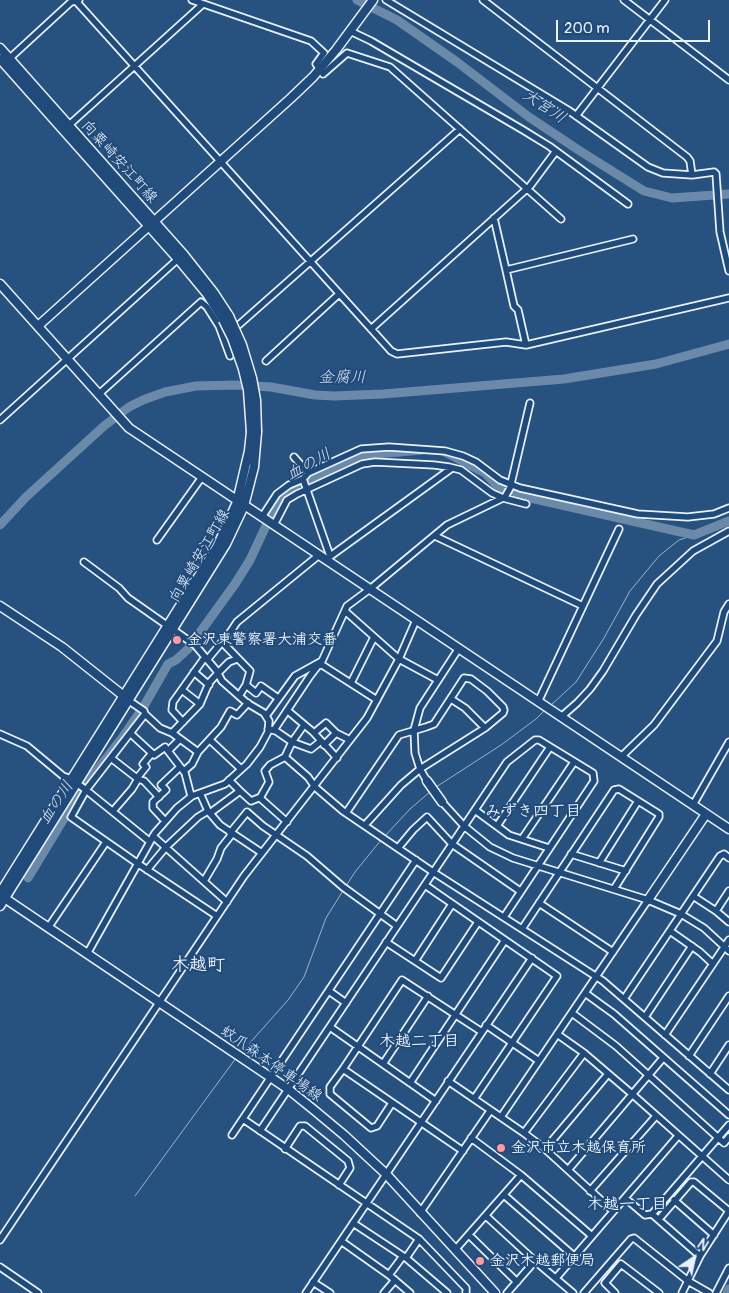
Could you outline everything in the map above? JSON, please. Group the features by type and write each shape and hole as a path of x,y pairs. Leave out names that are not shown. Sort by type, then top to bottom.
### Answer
{"main road":[{"path":"38,326 291,98 319,70 373,0"},
{"name":"向粟崎安江町線","path":"0,48 151,224 226,318"},
{"name":"向粟崎安江町線","path":"0,59 201,276 242,345 252,378 256,400 254,466 226,544 170,627 75,782 2,895 0,906"},
{"path":"0,284 129,428 240,504 325,557 729,829"},
{"path":"0,606 62,647 126,698"},
{"path":"427,781 442,802"},
{"path":"648,900 706,814"},
{"name":"蚊爪森本停車場線","path":"2,895 288,1089 344,1135 386,1174 495,1293"}],"street":[{"path":"9,59 71,2 77,0 371,329 391,351 397,354 506,342 526,345 729,298"},
{"path":"192,0 311,41 324,53 316,64 323,74 347,53 390,67 561,219"},
{"path":"386,0 576,116 648,167 663,173 692,175 714,172 716,174 720,232 729,271"},
{"path":"483,0 687,157 690,161 692,175"},
{"path":"624,0 729,80"},
{"path":"576,116 665,0"},
{"path":"68,126 203,4"},
{"path":"350,30 523,130 556,151 628,204"},
{"path":"224,338 460,129"},
{"path":"371,329 527,189 556,151"},
{"path":"494,218 514,306 518,310 526,345"},
{"path":"506,270 633,239"},
{"path":"0,420 178,259"},
{"path":"266,361 340,294"},
{"path":"98,394 201,302 207,307 219,326 230,356"},
{"path":"87,954 153,836 165,820 191,796 225,784 247,764 271,730 288,711 304,684 322,661 347,606 447,525 504,498 511,486 530,403"},
{"path":"262,517 277,494 303,479 308,473 361,449 389,447 446,451 476,462 511,486 638,514 688,517 714,514 729,508"},
{"path":"294,457 308,473"},
{"path":"274,525 287,500 362,464 375,462 434,465 460,470 492,493 526,504"},
{"path":"183,722 172,710 174,702 205,658 222,642 237,622 325,557 452,468"},
{"path":"156,540 202,477"},
{"path":"303,479 325,557"},
{"path":"541,703 619,529"},
{"path":"561,717 590,689 656,584 693,551 729,531"},
{"path":"435,536 583,606"},
{"path":"84,562 120,588 128,598 192,643 218,673 222,681 248,703 264,713 271,730 292,742 311,749 336,732"},
{"path":"621,757 654,725 717,641 724,612 729,604"},
{"path":"345,612 399,659 438,680"},
{"path":"0,1240 217,916 262,854 367,718 399,659 416,620"},
{"path":"351,683 374,637"},
{"path":"222,642 250,671 246,685 239,696"},
{"path":"427,781 420,769 415,753 414,730 420,708 459,648"},
{"path":"172,733 200,704 209,685 218,673 229,662 237,659"},
{"path":"320,663 378,700"},
{"path":"266,716 294,676 320,663"},
{"path":"194,672 209,685"},
{"path":"346,813 398,735 434,724 464,678 467,677 487,691 504,710 503,713 485,728 420,769 401,784 365,825"},
{"path":"246,685 256,693 261,686 278,698"},
{"path":"182,690 200,704"},
{"path":"126,698 160,728 172,733 198,752"},
{"path":"450,699 465,708 485,728"},
{"path":"165,820 153,808 153,802 166,790 161,785 192,764 198,752 210,740 230,711 237,715 248,703"},
{"path":"143,711 130,733 86,790 71,817 137,864 217,916"},
{"path":"288,711 314,733 337,758"},
{"path":"314,733 326,723 336,732 350,740"},
{"path":"204,881 221,848 247,812 251,801 261,797 269,782 265,771 270,765 285,757 292,742 304,725"},
{"path":"130,733 154,755 165,747 182,769 191,796"},
{"path":"0,734 27,746 63,776 75,782 113,811 149,842"},
{"path":"168,751 180,739"},
{"path":"210,740 241,768"},
{"path":"260,1131 507,762 535,740 539,740 593,773 594,781 504,917"},
{"path":"693,805 729,742"},
{"path":"497,826 550,747"},
{"path":"113,811 132,789 137,778 146,767 143,764 152,753"},
{"path":"285,757 308,777 315,787 346,813 433,872 596,977 729,1090"},
{"path":"111,758 137,778 144,781 159,797"},
{"path":"522,839 574,762"},
{"path":"229,780 251,801"},
{"path":"522,929 558,872 616,789 619,788 658,814 659,817 614,889"},
{"path":"147,870 166,847 198,817 209,812 240,791"},
{"path":"200,794 209,812 220,826 262,854"},
{"path":"261,797 269,807 287,822"},
{"path":"599,862 638,801"},
{"path":"442,802 464,826 490,847 513,858 648,900 681,914 704,928 727,948"},
{"path":"475,810 509,835 549,848"},
{"path":"247,812 307,856 353,895 397,926"},
{"path":"398,848 412,830 427,818 452,844 520,891"},
{"path":"153,836 227,902"},
{"path":"48,928 106,842"},
{"path":"571,854 626,871"},
{"path":"624,999 720,856 724,854 729,858"},
{"path":"232,1135 416,860"},
{"path":"425,885 557,976 474,1099"},
{"path":"716,911 729,891"},
{"path":"693,896 729,922"},
{"path":"502,1117 648,900"},
{"path":"539,903 613,952"},
{"path":"415,961 452,904"},
{"path":"386,942 441,978 478,922"},
{"path":"670,930 713,964"},
{"path":"410,1083 505,940"},
{"path":"665,1035 713,964 727,948 729,940"},
{"path":"645,1017 692,946"},
{"path":"306,1293 532,958"},
{"path":"392,1103 377,1126 371,1128 330,1094 330,1086 400,981 405,980 482,1032"},
{"path":"329,990 346,1002"},
{"path":"585,993 614,1014 729,1115"},
{"path":"383,1064 428,996"},
{"path":"689,1056 729,996"},
{"path":"572,1013 616,1046 727,1145 729,1137"},
{"path":"486,1025 539,1061"},
{"path":"330,1027 436,1100"},
{"path":"558,1034 584,1053 729,1180"},
{"path":"710,1074 729,1046"},
{"path":"524,1133 584,1053"},
{"path":"568,1170 663,1058"},
{"path":"343,1069 462,1151"},
{"path":"545,1149 608,1074"},
{"path":"448,1081 490,1111 502,1117 545,1149 613,1212"},
{"path":"420,1213 490,1111"},
{"path":"590,1191 656,1116"},
{"path":"243,1119 420,1239 466,1288 466,1293"},
{"path":"625,1198 645,1215 652,1214 729,1125"},
{"path":"285,1148 300,1126 305,1126 348,1162 349,1170 339,1185"},
{"path":"556,1278 678,1136"},
{"path":"471,1138 521,1175 592,1236"},
{"path":"455,1250 521,1175"},
{"path":"659,1219 689,1183 694,1182 729,1211 700,1256 682,1293"},
{"path":"504,1195 574,1256"},
{"path":"674,1200 714,1235"},
{"path":"652,1214 700,1256"},
{"path":"486,1216 535,1262 573,1293"},
{"path":"353,1223 404,1257 447,1293"},
{"path":"469,1235 518,1282"},
{"path":"584,1293 631,1239 634,1238 688,1281 710,1293"},
{"path":"384,1293 404,1257 420,1239"},
{"path":"340,1241 392,1277 410,1293"},
{"path":"508,1293 535,1262"},
{"path":"605,1283 621,1264 659,1293"},
{"path":"0,1267 38,1293"},
{"path":"716,1293 729,1268"},
{"path":"598,1277 615,1293"},
{"path":"313,1282 330,1293"}],"waterway":[{"name":"大宮川","path":"357,0 397,20 457,62 529,117 644,191 672,198 729,194"},
{"name":"金腐川","path":"0,525 26,497 104,426 129,407 165,392 196,386 235,385 271,387 315,395 334,396 383,394 564,379 656,364 729,344"},
{"name":"血の川","path":"28,878 86,784 144,706 168,664 176,660 188,649 235,584 250,560 271,515 282,497 345,462 365,455 422,450"},
{"name":"血の川","path":"445,452 485,473 501,490 513,494 694,535 729,521"},
{"path":"550,706 576,682 604,638 630,591 659,556 679,540 694,535"},
{"path":"436,787 501,745 545,710"},
{"path":"384,837 410,809 431,791"},
{"path":"346,886 381,840"},
{"path":"241,1053 288,1000 304,977 326,918 344,889"},
{"path":"135,1196 236,1058"},
{"path":"727,1293 729,1289"}],"place":[{"name":"金沢東警察署大浦交番","path":"177,640"},
{"name":"金沢市立木越保育所","path":"501,1148"},
{"name":"金沢木越郵便局","path":"480,1261"}],"district":[{"name":"みずき四丁目","path":"533,812"},
{"name":"木越町","path":"198,965"},
{"name":"木越二丁目","path":"419,1042"},
{"name":"木越一丁目","path":"627,1205"}]}
